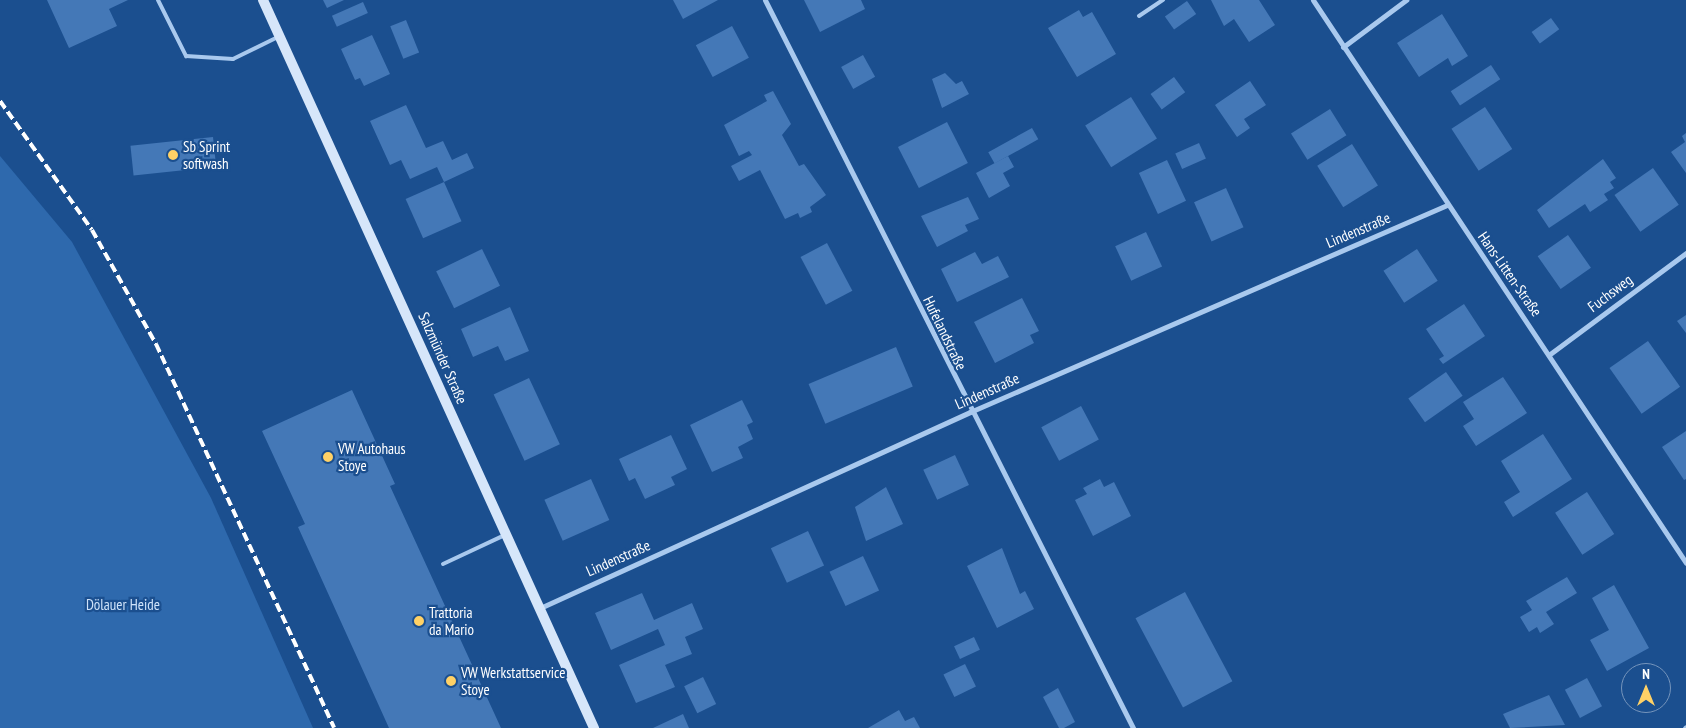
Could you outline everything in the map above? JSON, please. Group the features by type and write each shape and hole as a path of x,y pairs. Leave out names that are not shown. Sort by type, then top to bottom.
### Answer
{"main road":[{"name":"Salzmünder Straße","path":"263,0 594,728"}],"street":[{"name":"Hufelandstraße","path":"766,0 970,412 1132,728"},
{"name":"Hans-Litten-Straße","path":"1313,0 1447,205 1550,354 1686,563"},
{"path":"1343,47 1406,0"},
{"name":"Lindenstraße","path":"540,608 970,412 1447,205"},
{"name":"Fuchsweg","path":"1550,354 1686,252"}],"lane":[{"path":"158,0 186,56 233,59 280,36"},
{"path":"1139,16 1163,0"},
{"path":"443,564 506,534"}],"green space":[{"name":"Dölauer Heide","path":"0,156 72,242 211,498 313,728 0,728"}],"building":[{"path":"47,0 128,0 109,9 117,26 69,48"},
{"path":"323,0 344,0 327,8"},
{"path":"673,0 718,0 683,19"},
{"path":"804,0 861,0 865,9 820,32"},
{"path":"1211,0 1259,0 1275,25 1249,42 1234,19 1224,26"},
{"path":"1187,1 1196,14 1174,30 1165,16"},
{"path":"363,2 368,13 337,27 332,16"},
{"path":"1079,10 1083,17 1092,12 1116,54 1077,77 1048,28"},
{"path":"1442,14 1468,56 1452,66 1448,58 1419,77 1397,43"},
{"path":"1551,18 1559,29 1540,43 1532,32"},
{"path":"406,20 419,52 403,59 390,26"},
{"path":"732,26 749,58 713,77 696,45"},
{"path":"372,35 390,74 364,86 360,78 355,80 341,49"},
{"path":"863,55 875,77 853,89 841,67"},
{"path":"1491,65 1500,79 1460,105 1451,91"},
{"path":"945,73 956,84 962,81 969,94 942,108 932,79"},
{"path":"1174,77 1185,92 1162,109 1151,94"},
{"path":"1250,81 1266,105 1244,119 1250,128 1237,137 1215,105"},
{"path":"773,91 791,124 782,135 799,166 804,164 826,195 810,207 812,212 800,218 798,213 785,219 760,170 739,181 731,166 752,155 749,151 739,156 724,125 767,101 764,95"},
{"path":"1131,97 1157,139 1111,167 1085,126"},
{"path":"406,105 426,148 443,141 452,160 467,153 474,168 444,182 437,167 410,179 401,160 390,165 370,121"},
{"path":"1485,107 1512,149 1479,171 1451,129"},
{"path":"1330,109 1346,135 1307,160 1291,133"},
{"path":"947,122 968,163 919,188 898,147"},
{"path":"1032,128 1038,139 995,164 988,152"},
{"path":"1686,133 1686,173 1671,152 1685,142 1682,136"},
{"name":"Sb Sprint softwash","path":"213,137 216,167 134,176 130,146"},
{"path":"1199,143 1206,159 1182,169 1175,154"},
{"path":"1352,144 1378,186 1343,207 1317,166"},
{"path":"1008,156 1014,167 1003,173 1010,186 989,198 976,173"},
{"path":"1603,159 1616,178 1610,182 1614,188 1604,194 1608,200 1590,212 1585,204 1549,228 1537,210"},
{"path":"1167,160 1186,201 1158,214 1139,173"},
{"path":"1653,168 1679,205 1640,232 1614,195"},
{"path":"444,182 461,221 423,238 406,199"},
{"path":"1226,188 1243,227 1212,242 1194,202"},
{"path":"968,197 979,219 965,225 968,231 937,247 921,216"},
{"path":"1146,232 1162,266 1131,281 1115,246"},
{"path":"1568,235 1591,268 1561,289 1538,256"},
{"path":"827,243 852,291 826,305 801,257"},
{"path":"482,249 500,286 454,308 436,271"},
{"path":"1417,249 1438,281 1404,303 1383,271"},
{"path":"975,252 982,264 998,256 1009,277 957,302 941,269"},
{"path":"1022,298 1039,331 1030,335 1034,343 995,363 974,322"},
{"path":"1464,304 1485,336 1443,364 1439,359 1444,356 1426,329"},
{"path":"510,307 529,351 505,361 498,346 473,357 461,329"},
{"path":"1686,315 1686,333 1677,321"},
{"path":"1648,341 1680,387 1642,414 1609,368"},
{"path":"896,347 913,387 825,424 809,384"},
{"path":"1446,372 1463,396 1425,422 1408,398"},
{"path":"1503,377 1527,413 1476,446 1463,426 1474,419 1463,402"},
{"path":"529,378 560,444 525,461 494,394"},
{"path":"352,390 395,484 390,486 501,728 389,728 298,527 305,524 262,431"},
{"path":"742,400 753,422 747,425 753,439 738,447 743,458 712,472 690,425"},
{"path":"1081,406 1099,440 1059,461 1041,427"},
{"path":"1686,431 1686,479 1684,480 1662,447"},
{"path":"1543,434 1572,479 1513,517 1504,502 1520,492 1501,461"},
{"path":"671,435 687,469 671,477 675,485 645,499 635,478 629,481 619,459"},
{"path":"955,455 969,485 937,500 923,470"},
{"path":"591,479 609,520 563,541 544,500"},
{"path":"1100,479 1104,487 1114,482 1131,516 1093,536 1075,500 1087,494 1083,488"},
{"path":"886,487 903,524 866,541 855,507"},
{"path":"1587,492 1614,534 1582,555 1555,513"},
{"path":"808,531 824,565 787,583 771,548"},
{"path":"1002,548 1020,594 1025,591 1034,609 997,628 967,566"},
{"path":"863,556 879,590 846,606 829,572"},
{"path":"1567,577 1577,593 1546,612 1554,624 1540,633 1537,627 1529,632 1520,617 1532,610 1526,601"},
{"path":"1614,585 1649,648 1607,671 1590,640 1609,630 1592,598"},
{"path":"1185,592 1232,681 1183,707 1136,618"},
{"path":"642,593 654,620 692,603 703,629 685,637 692,654 665,665 675,687 636,703 619,665 665,645 658,629 611,650 595,613"},
{"path":"974,637 980,650 960,659 954,646"},
{"path":"965,664 976,686 954,697 943,675"},
{"path":"703,677 716,704 697,713 684,686"},
{"path":"1587,678 1602,706 1580,718 1565,690"},
{"path":"1058,688 1075,722 1064,728 1059,728 1043,697"},
{"path":"1549,695 1565,725 1510,728 1503,714"},
{"path":"899,710 905,721 914,717 920,728 868,728"},
{"path":"683,714 689,728 653,728"}],"railway":[{"path":"0,101 92,230 156,344 334,728"}],"place":[{"name":"Sb Sprint softwash","path":"173,155"},
{"name":"VW Autohaus Stoye","path":"328,457"},
{"name":"Trattoria da Mario","path":"419,621"},
{"name":"VW Werkstattservice Stoye","path":"451,681"}]}
